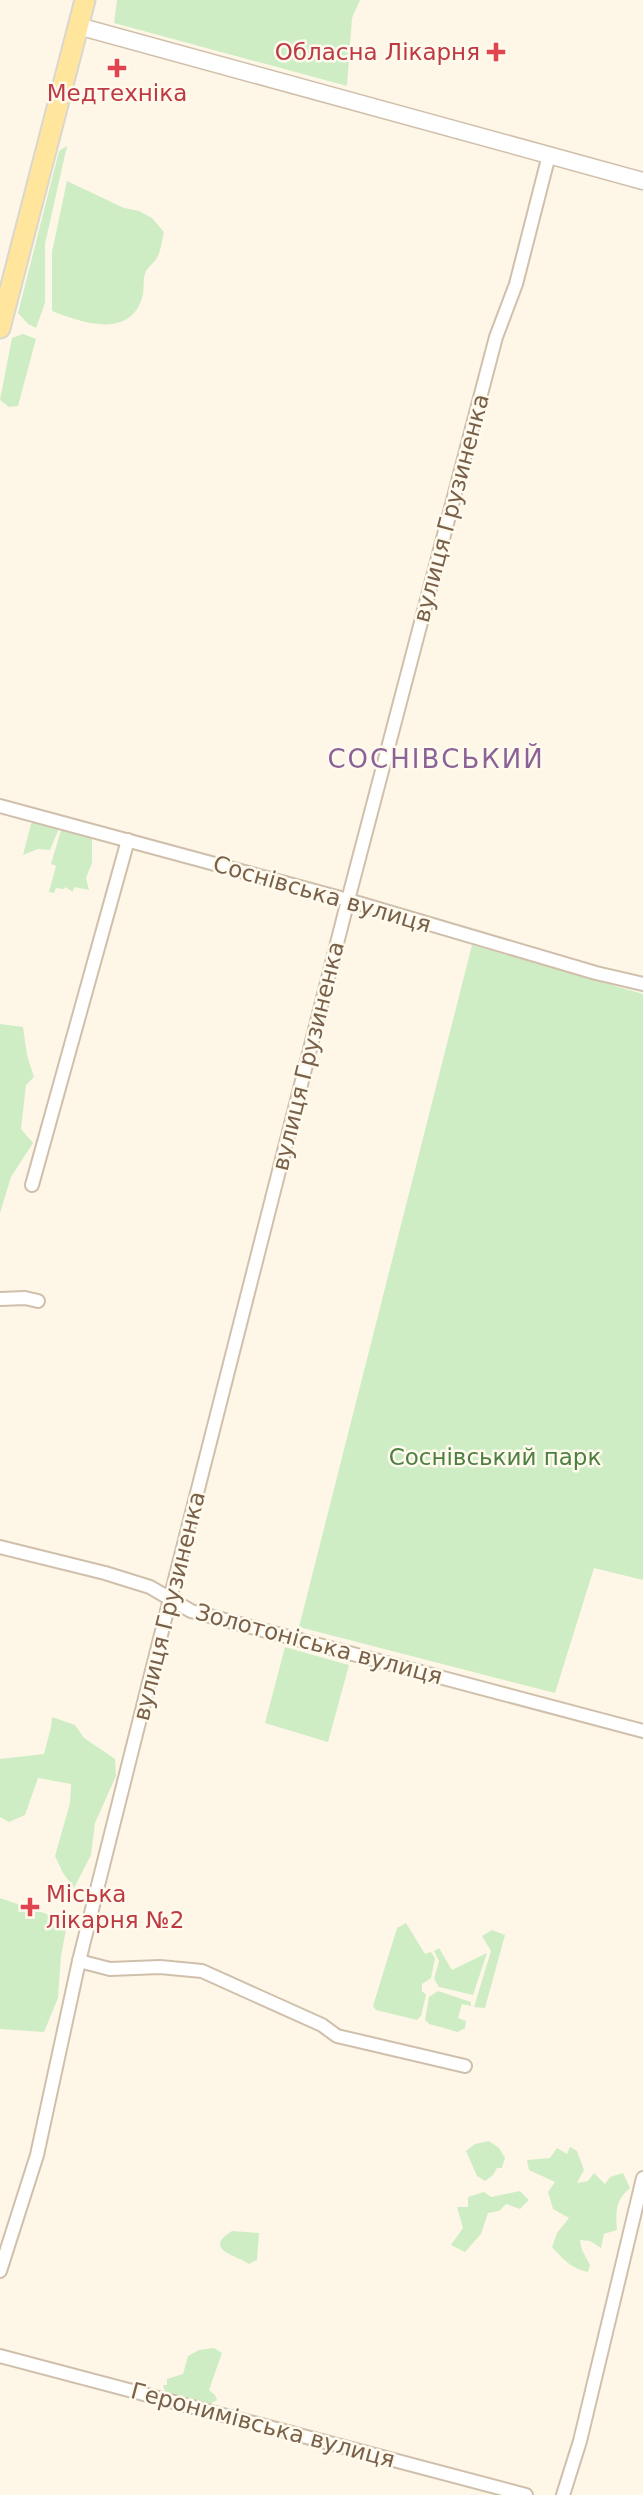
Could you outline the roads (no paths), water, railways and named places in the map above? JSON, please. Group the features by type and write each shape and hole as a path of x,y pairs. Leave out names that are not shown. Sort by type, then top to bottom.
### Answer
{"main road":[{"path":"0,328 85,0"}],"street":[{"path":"78,26 643,181"},
{"name":"вулиця Грузиненка","path":"0,2271 37,2155 79,1961 348,900 496,337 516,284 549,155"},
{"name":"Соснівська вулиця","path":"0,806 348,900 596,973 643,984"},
{"path":"32,1185 128,840"},
{"path":"0,1299 25,1298 38,1301"},
{"name":"Золотоніська вулиця","path":"0,1547 150,1587 191,1611 643,1731"},
{"path":"79,1961 110,1969 160,1967 202,1971 321,2025 337,2036 465,2066"},
{"path":"563,2495 580,2441 643,2178"},
{"name":"Геронимівська вулиця","path":"0,2356 526,2495"}],"place":[{"name":"Обласна Лікарня","path":"496,52"},
{"name":"Медтехніка","path":"117,68"},
{"name":"Міська лікарня №2","path":"30,1907"}],"district":[{"name":"СОСНІВСЬКИЙ","path":"436,759"}],"park label":[{"name":"Соснівський парк","path":"495,1457"}]}
